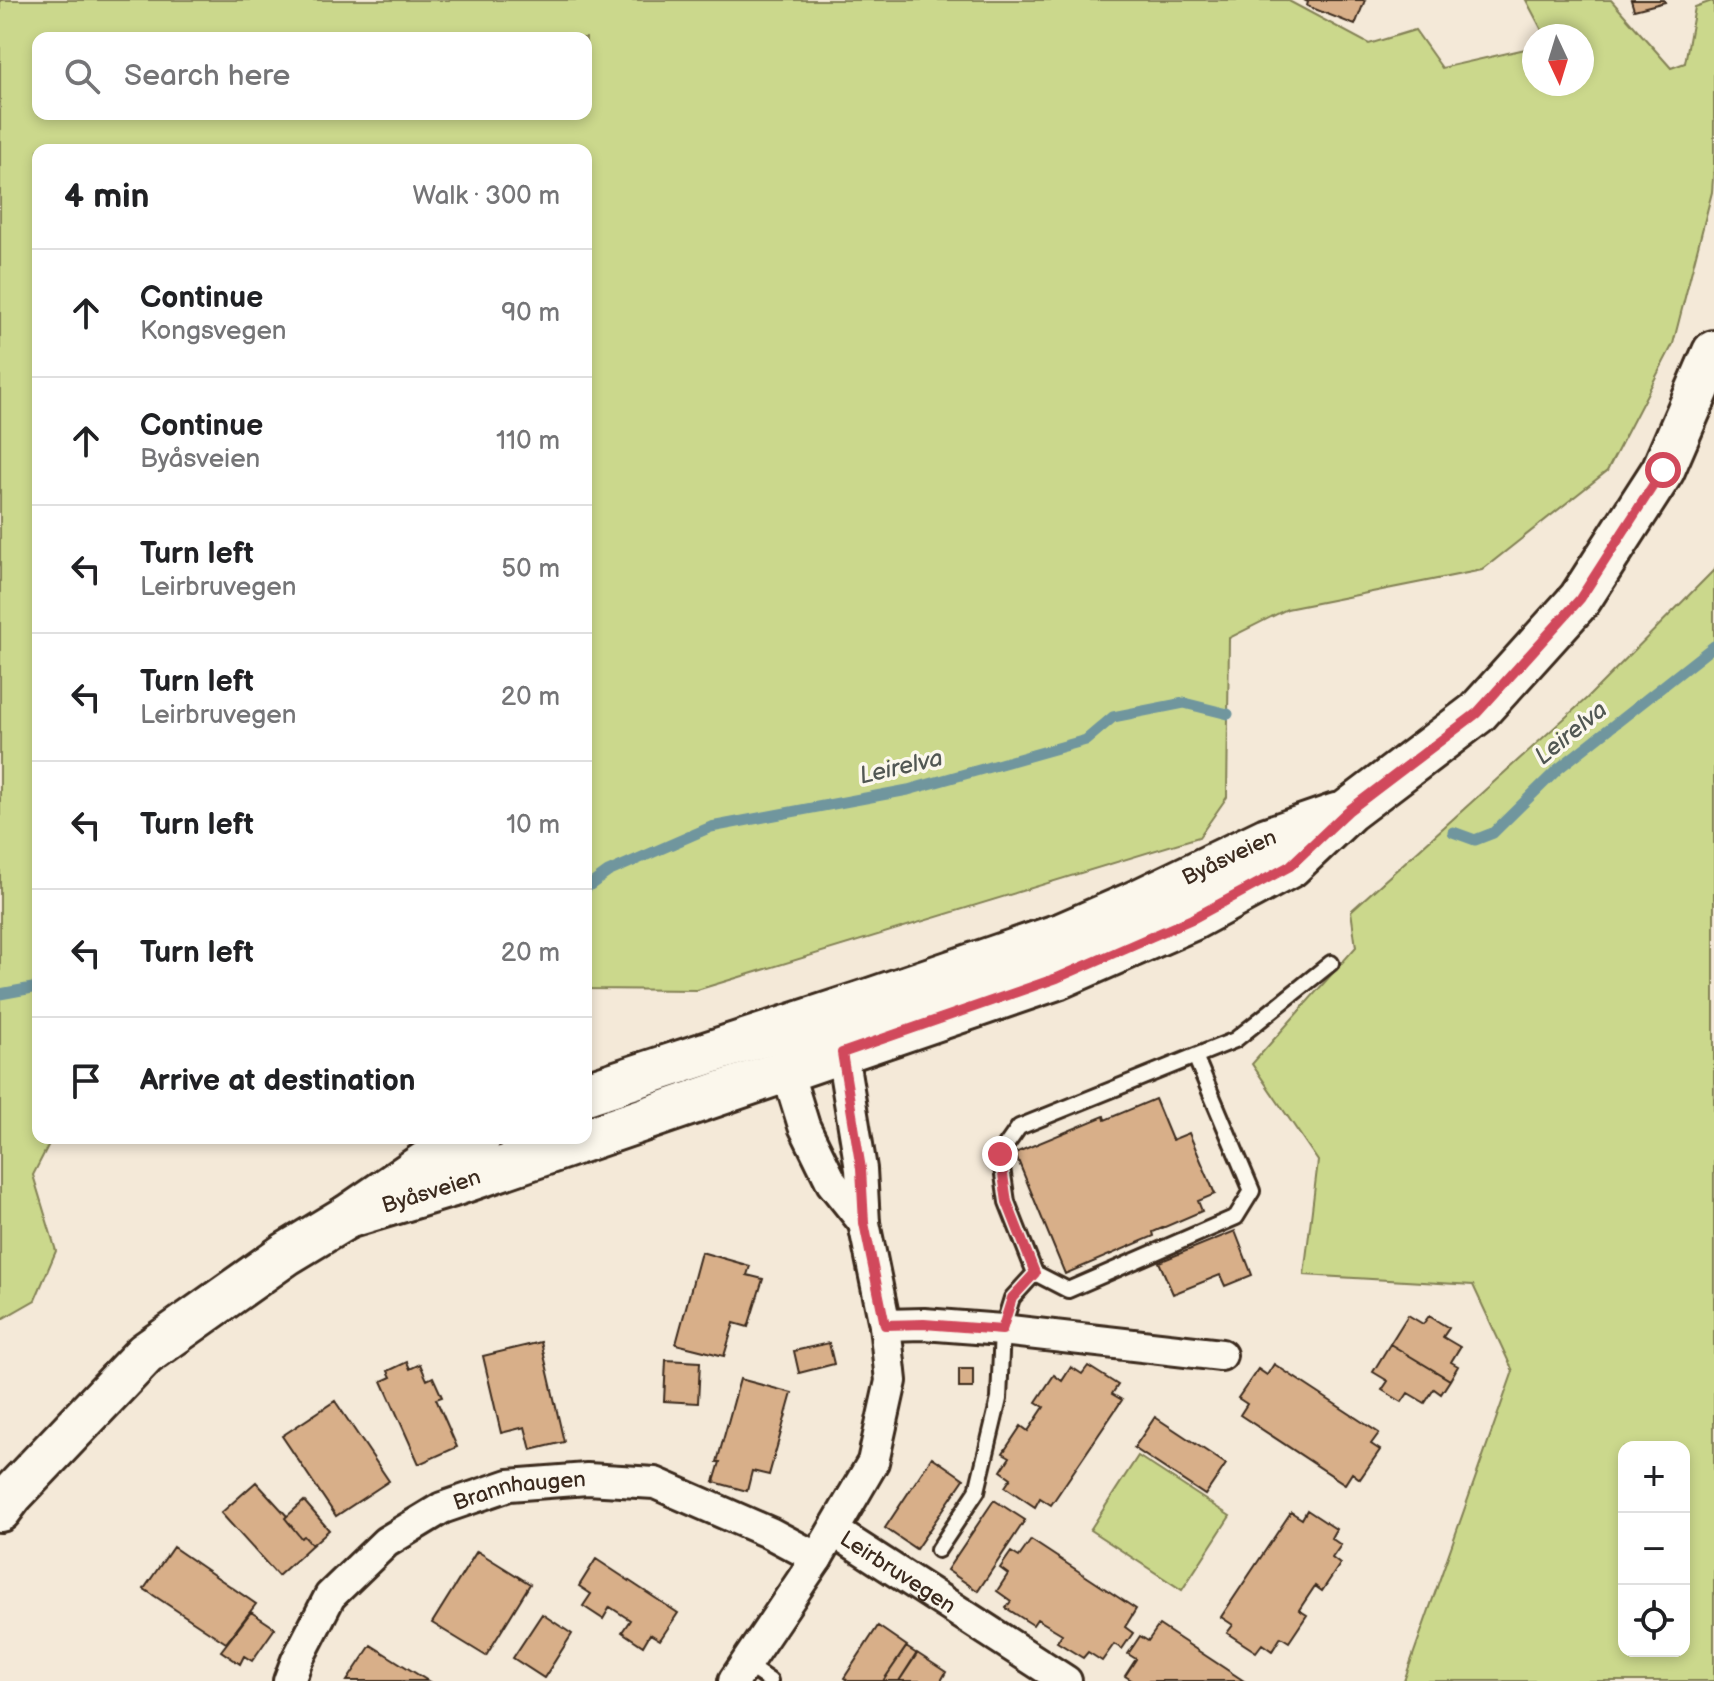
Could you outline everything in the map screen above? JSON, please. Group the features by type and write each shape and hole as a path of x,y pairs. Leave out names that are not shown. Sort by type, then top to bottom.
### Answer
{"main road":[{"path":"1348,811 1477,713 1580,599 1663,470 1714,352"},
{"name":"Byåsveien","path":"592,1091 1063,934 1267,839 1348,811"},
{"name":"Byåsveien","path":"592,1138 1057,978 1192,919 1290,866 1348,811"},
{"name":"Byåsveien","path":"0,1510 145,1354 286,1254 347,1217 437,1155 464,1144"},
{"name":"Byåsveien","path":"347,1217 573,1144"}],"street":[{"path":"787,1071 802,1022 842,1053"},
{"name":"Leirbruvegen","path":"842,1053 861,1169 864,1223 885,1325 891,1381 873,1462 834,1531 1066,1681"},
{"name":"Leirbruvegen","path":"787,1071 804,1126 832,1183 864,1223"},
{"path":"885,1325 924,1324 1002,1330 1221,1355"},
{"name":"Brannhaugen","path":"289,1681 330,1596 386,1542 442,1508 509,1485 587,1479 655,1483 770,1533 817,1558"},
{"path":"740,1673 834,1531"}],"lane":[{"path":"1195,1056 1252,1191 1236,1217 1068,1290 1035,1273 1007,1202 1000,1154 1019,1127 1195,1056 1235,1040 1331,963"},
{"path":"938,1550 977,1491 999,1399 1002,1330 1012,1298 1035,1273"},
{"path":"740,1673 770,1681"}],"green space":[{"path":"0,0 1287,0 1369,44 1415,30 1442,68 1522,50 1522,96 1594,96 1594,24 1539,24 1526,0 1611,0 1671,68 1685,63 1695,7 1714,3 1712,192 1673,344 1607,471 1482,570 1287,609 1229,638 1227,797 1199,837 697,990 592,989 592,144 32,144 32,1144 49,1144 33,1175 56,1251 35,1300 0,1320"},
{"path":"1714,570 1714,1681 1404,1681 1513,1371 1473,1285 1304,1275 1318,1161 1252,1064 1356,947 1351,911 1587,698"},
{"path":"1138,1456 1230,1516 1182,1590 1090,1530"}],"building":[{"path":"1304,0 1365,0 1355,25 1307,6 1308,2"},
{"path":"1631,0 1664,0 1665,2 1634,10"},
{"path":"1155,1099 1172,1140 1189,1133 1215,1194 1198,1201 1202,1211 1153,1232 1154,1236 1065,1274 1015,1153 1104,1116 1105,1120"},
{"path":"1235,1231 1252,1275 1225,1286 1220,1275 1173,1294 1159,1262"},
{"path":"701,1252 750,1266 747,1275 763,1279 748,1327 734,1323 724,1356 676,1344"},
{"path":"1408,1315 1423,1324 1429,1316 1449,1328 1443,1337 1460,1347 1451,1362 1458,1366 1450,1380 1390,1344"},
{"path":"541,1342 564,1442 531,1450 525,1427 501,1433 483,1356"},
{"path":"829,1343 834,1364 799,1373 794,1351"},
{"path":"1390,1344 1450,1380 1441,1394 1434,1389 1425,1403 1408,1393 1402,1402 1382,1390 1388,1381 1373,1372"},
{"path":"666,1360 700,1362 698,1403 664,1401"},
{"path":"407,1362 410,1369 420,1364 427,1380 433,1377 442,1397 436,1399 457,1447 419,1464 382,1381 391,1377 388,1371"},
{"path":"1274,1364 1379,1433 1371,1444 1380,1450 1360,1479 1352,1473 1345,1484 1240,1415 1247,1404 1238,1398 1258,1369 1267,1375"},
{"path":"1088,1366 1118,1385 1112,1394 1122,1400 1051,1505 1040,1498 1035,1507 1005,1487 1011,1478 1001,1471 1010,1457 1003,1453 1021,1426 1028,1431 1044,1407 1036,1402 1054,1375 1062,1381 1071,1367 1082,1374"},
{"path":"959,1369 973,1369 973,1388 959,1388"},
{"path":"740,1379 792,1393 769,1475 752,1471 747,1491 714,1482"},
{"path":"335,1401 389,1481 336,1516 282,1436"},
{"path":"1155,1417 1226,1464 1205,1495 1134,1448"},
{"path":"932,1457 964,1479 916,1549 885,1528"},
{"path":"256,1482 287,1516 285,1518 301,1538 304,1536 312,1545 278,1576 221,1513"},
{"path":"994,1500 1025,1520 978,1591 947,1570"},
{"path":"304,1501 329,1530 312,1545 304,1536 301,1538 285,1518"},
{"path":"1307,1510 1336,1529 1331,1538 1341,1545 1332,1558 1340,1564 1322,1591 1315,1586 1299,1610 1307,1615 1289,1642 1281,1637 1272,1651 1262,1644 1256,1652 1227,1633 1233,1625 1221,1617 1291,1512 1302,1519"},
{"path":"1031,1540 1136,1609 1125,1627 1133,1633 1122,1649 1114,1644 1102,1661 1088,1652 1083,1658 1057,1642 1062,1634 1037,1619 1033,1625 1006,1608 1011,1601 997,1591 1008,1574 1000,1568 1011,1552 1019,1557"},
{"path":"173,1547 256,1604 226,1643 144,1589"},
{"path":"477,1551 530,1584 486,1656 432,1623"},
{"path":"596,1559 678,1613 660,1640 650,1634 643,1646 622,1632 630,1620 610,1607 603,1619 583,1606 591,1594 579,1586"},
{"path":"251,1612 275,1628 252,1661 244,1656 240,1664 221,1651"},
{"path":"542,1614 572,1634 544,1678 513,1658"},
{"path":"1159,1625 1244,1681 1133,1681 1125,1676 1136,1659 1128,1654 1140,1636 1148,1641"},
{"path":"878,1626 907,1646 883,1681 848,1681 844,1678"},
{"path":"371,1645 428,1681 347,1681"},
{"path":"906,1647 917,1654 899,1681 883,1681"},
{"path":"917,1653 946,1672 941,1681 899,1681"}],"waterway":[{"name":"Leirelva","path":"1453,832 1475,840 1493,833 1558,769 1714,646"},
{"name":"Leirelva","path":"592,884 608,872 711,827 908,790 1086,740 1113,717 1184,703 1228,714"},
{"name":"Leirelva","path":"0,994 32,988"}],"route":[{"path":"1000,1154 1007,1202 1035,1273 1012,1298 1002,1330 924,1324 885,1325 864,1223 861,1169 842,1053 1057,978 1192,919 1290,866 1348,811 1477,713 1580,599 1663,470"}]}
